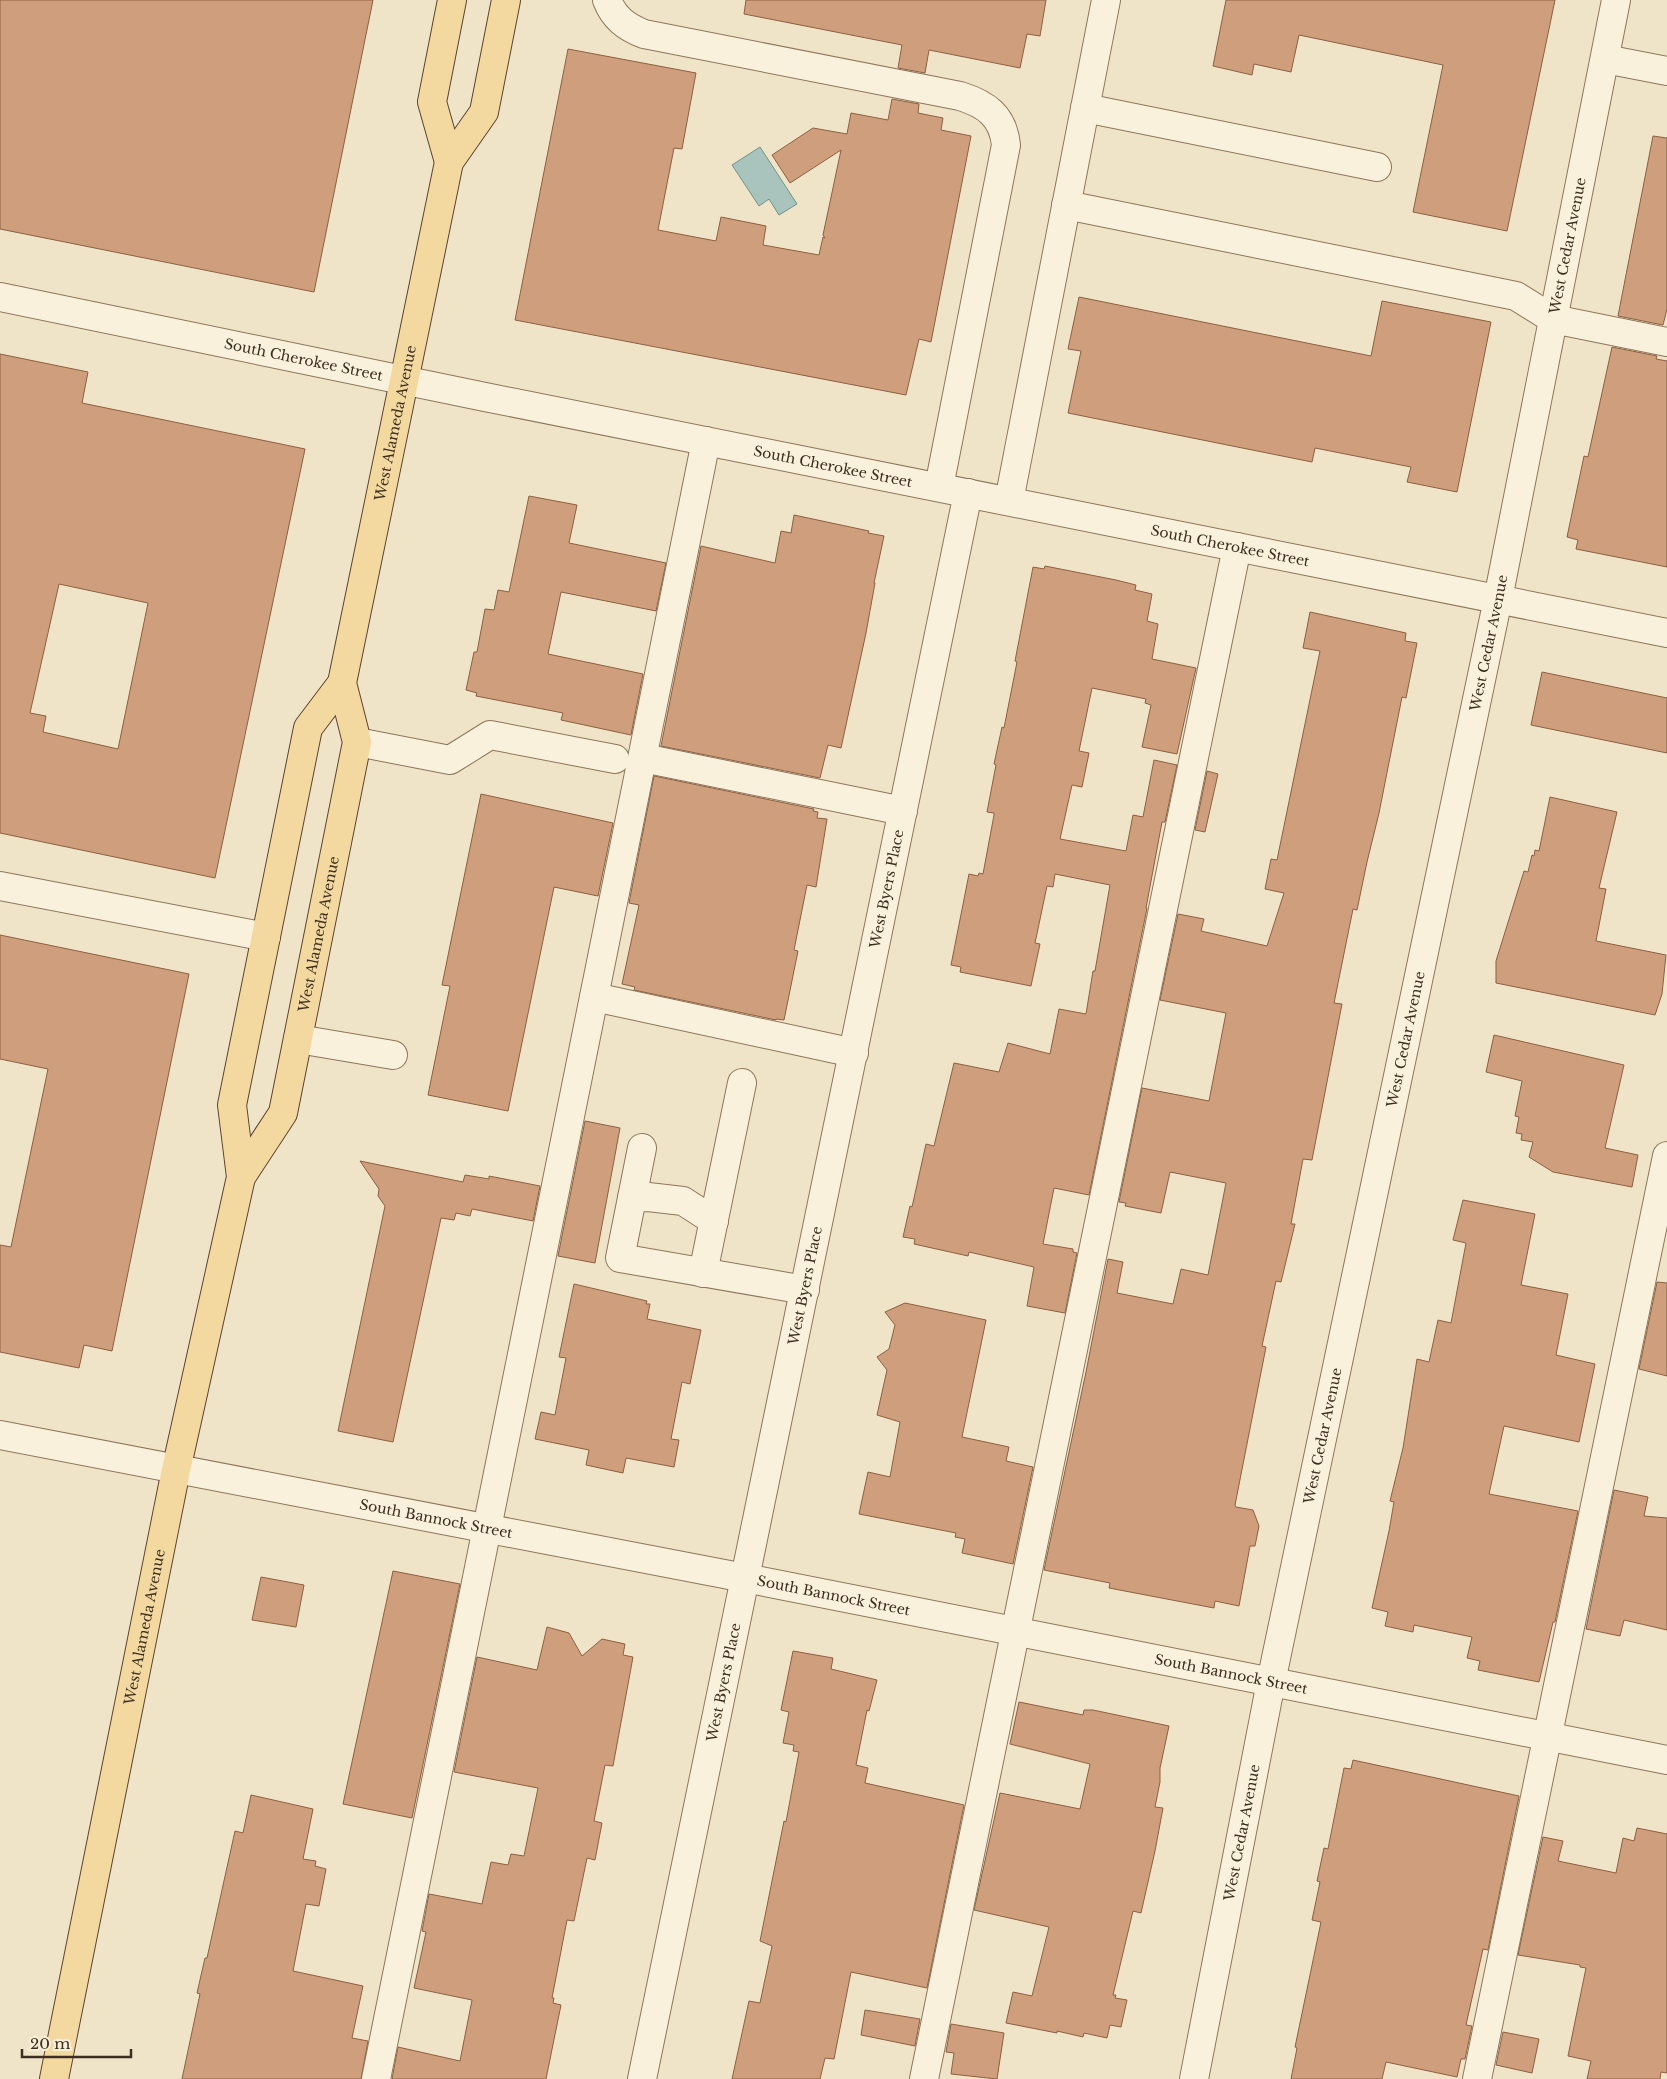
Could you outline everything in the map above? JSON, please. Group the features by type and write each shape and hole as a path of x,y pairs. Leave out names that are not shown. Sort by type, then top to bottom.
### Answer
{"main road":[{"name":"West Alameda Avenue","path":"449,162 432,102 452,0"},
{"name":"West Alameda Avenue","path":"54,2079 176,1470 241,1177 232,1105 308,728 342,682 449,162 484,112 506,0"},
{"name":"West Alameda Avenue","path":"241,1177 283,1113 357,742 342,682"}],"street":[{"path":"607,0 620,21 644,34 960,96 984,106 997,116 1005,135 1006,145 939,487"},
{"path":"1009,501 1106,0"},
{"name":"West Cedar Avenue","path":"1194,2079 1271,1682 1498,599 1616,0"},
{"path":"1605,58 1667,71"},
{"path":"1085,108 1378,167"},
{"path":"1066,205 1516,296 1553,319 1667,342"},
{"name":"South Cherokee Street","path":"0,297 706,441 1667,633"},
{"path":"376,2079 706,441"},
{"name":"West Byers Place","path":"642,2079 968,493"},
{"path":"924,2079 1237,547"},
{"path":"357,742 450,760 490,735 615,759"},
{"path":"643,758 903,810"},
{"path":"0,886 266,938"},
{"path":"594,997 854,1053"},
{"path":"298,1039 393,1055"},
{"path":"703,1273 742,1083"},
{"path":"642,1148 620,1258 805,1290"},
{"path":"1477,2079 1667,1156"},
{"path":"632,1198 648,1196 683,1201 714,1221"},
{"name":"South Bannock Street","path":"0,1435 745,1578 1667,1760"}],"water":[{"path":"760,147 797,204 779,215 769,199 759,206 732,165"}],"building":[{"path":"0,0 373,0 314,292 0,229"},
{"path":"746,0 1046,0 1040,36 1027,34 1020,68 929,50 925,73 898,68 902,45 744,14"},
{"path":"1226,0 1555,0 1507,231 1413,212 1443,65 1299,35 1291,72 1254,64 1252,75 1213,66"},
{"path":"568,49 696,73 682,149 674,148 658,230 716,241 721,217 766,226 763,245 819,255 823,237 825,238 823,235 841,150 790,183 772,155 813,128 847,134 851,113 888,120 892,99 919,104 918,113 943,118 941,130 971,136 931,342 919,339 906,395 515,320"},
{"path":"1653,136 1667,138 1667,309 1663,325 1618,316"},
{"path":"1079,297 1371,356 1382,301 1491,322 1457,492 1407,482 1411,467 1315,448 1312,462 1068,413 1081,351 1068,349"},
{"path":"1612,347 1657,356 1656,359 1667,361 1667,567 1576,549 1578,540 1567,537 1584,456 1588,457"},
{"path":"0,354 88,372 82,403 305,449 215,878 0,833","holes":["59,584 148,603 118,749 43,732 46,716 30,713"]},
{"path":"529,496 577,505 569,543 666,563 656,611 561,592 548,654 643,674 631,735 561,720 563,713 476,696 477,693 466,690 474,652 477,652 485,609 494,610 498,590 509,592"},
{"path":"794,515 884,536 866,633 841,748 828,745 820,778 661,746 701,546 775,563 781,531 791,533"},
{"path":"1045,566 1136,585 1135,590 1152,594 1147,621 1158,624 1152,659 1196,668 1177,754 1142,747 1151,705 1145,703 1146,699 1092,688 1079,751 1089,753 1082,787 1072,785 1060,839 1126,851 1133,815 1143,817 1154,760 1177,765 1165,822 1162,822 1147,908 1089,1195 1054,1188 1043,1244 1073,1249 1073,1252 1077,1253 1065,1313 1027,1306 1034,1267 969,1252 968,1256 914,1244 915,1239 903,1237 910,1206 912,1207 926,1144 934,1146 954,1063 999,1072 1008,1043 1050,1054 1059,1009 1086,1014 1110,885 1055,874 1053,887 1047,886 1035,943 1040,944 1031,986 960,972 961,967 951,965 969,874 978,876 979,873 983,874 994,815 994,813 987,812 996,765 994,764 1002,727 1004,728 1033,567 1044,569"},
{"path":"1310,612 1406,633 1405,641 1417,643 1406,698 1402,697 1357,910 1353,909 1334,1003 1342,1004 1312,1160 1303,1159 1291,1224 1295,1224 1281,1282 1276,1281 1262,1346 1266,1347 1235,1505 1236,1507 1253,1510 1259,1526 1255,1546 1250,1546 1239,1606 1215,1601 1214,1608 1109,1588 1110,1583 1044,1570 1108,1259 1123,1262 1117,1293 1173,1304 1181,1269 1208,1275 1226,1183 1170,1172 1161,1213 1125,1206 1126,1203 1119,1202 1142,1088 1209,1101 1226,1013 1160,1000 1178,914 1204,919 1201,931 1267,946 1284,893 1265,889 1271,859 1277,860 1320,651 1303,648"},
{"path":"1542,672 1667,698 1667,753 1531,725"},
{"path":"1207,771 1218,774 1205,832 1195,830"},
{"path":"654,776 814,809 813,811 818,812 817,818 827,819 816,887 807,885 794,950 798,951 784,1020 776,1020 634,990 635,987 622,984 639,905 629,903"},
{"path":"481,794 613,823 598,896 554,887 508,1111 428,1095 450,986 442,985"},
{"path":"1550,797 1617,812 1599,888 1606,889 1596,941 1666,955 1662,994 1655,1015 1496,983 1496,961 1524,871 1528,872 1535,850 1539,851"},
{"path":"0,935 189,974 112,1351 84,1345 79,1368 0,1352 0,1245 11,1247 48,1069 0,1059"},
{"path":"1494,1035 1624,1065 1605,1148 1638,1155 1632,1187 1553,1172 1529,1157 1533,1142 1521,1140 1522,1134 1516,1133 1519,1117 1515,1116 1522,1081 1486,1072"},
{"path":"585,1121 620,1128 595,1263 558,1256"},
{"path":"360,1161 463,1182 465,1175 489,1179 489,1176 540,1186 533,1221 472,1209 470,1216 456,1213 454,1220 441,1218 393,1442 338,1431 385,1206 378,1196 379,1189"},
{"path":"1463,1200 1535,1214 1521,1285 1568,1294 1556,1355 1595,1364 1579,1442 1504,1426 1489,1494 1578,1511 1555,1622 1553,1622 1539,1682 1478,1670 1480,1661 1467,1658 1472,1637 1414,1625 1413,1632 1385,1626 1388,1612 1372,1608 1389,1531 1394,1502 1390,1501 1403,1448 1417,1359 1429,1362 1438,1320 1451,1323 1466,1243 1453,1240"},
{"path":"1657,1282 1667,1283 1667,1376 1639,1369"},
{"path":"574,1284 647,1301 646,1304 650,1304 647,1319 701,1330 690,1384 682,1382 671,1439 679,1440 674,1467 626,1458 623,1473 586,1465 589,1450 535,1439 541,1412 555,1415 566,1358 559,1357"},
{"path":"905,1303 986,1320 962,1437 1009,1447 1006,1461 1033,1467 1013,1564 962,1553 965,1539 955,1537 956,1533 859,1514 868,1472 890,1477 900,1422 877,1415 887,1370 877,1357 889,1349 895,1325 885,1312"},
{"path":"1614,1490 1648,1497 1644,1516 1667,1518 1667,1630 1624,1620 1620,1636 1586,1629"},
{"path":"393,1571 460,1584 412,1818 343,1804"},
{"path":"261,1577 304,1585 296,1627 252,1620"},
{"path":"547,1627 569,1633 582,1656 602,1639 625,1644 623,1655 633,1657 613,1766 605,1765 594,1821 602,1823 595,1860 587,1858 574,1921 567,1920 552,1998 554,1998 553,2003 561,2005 546,2079 392,2079 398,2047 460,2061 472,2000 414,1988 426,1932 422,1931 429,1894 482,1904 491,1862 508,1865 511,1854 524,1856 538,1788 454,1772 477,1657 537,1670"},
{"path":"793,1651 833,1658 831,1669 877,1680 869,1711 867,1710 856,1765 868,1768 865,1783 964,1805 927,1988 851,1972 834,2059 825,2058 820,2079 732,2079 749,2001 760,2003 772,1946 760,1941 799,1752 793,1751 794,1745 783,1743 789,1712 781,1710"},
{"path":"1019,1702 1083,1715 1084,1710 1093,1710 1169,1726 1160,1768 1160,1782 1155,1807 1163,1808 1155,1851 1141,1913 1133,1911 1113,1995 1116,1995 1115,1998 1127,2000 1121,2027 1110,2025 1107,2038 1084,2033 1083,2037 1006,2023 1013,1992 1032,1996 1049,1927 974,1910 1000,1793 1080,1809 1090,1764 1010,1744"},
{"path":"1353,1760 1519,1796 1488,1950 1483,1949 1466,2025 1472,2026 1465,2059 1461,2059 1457,2077 1386,2062 1382,2079 1291,2079 1297,2048 1295,2047 1321,1922 1312,1920 1320,1882 1317,1881 1324,1848 1328,1849 1344,1768 1351,1769"},
{"path":"251,1795 313,1809 303,1859 316,1861 315,1866 326,1869 319,1906 306,1904 293,1971 363,1986 352,2038 368,2041 361,2079 182,2079 200,1994 197,1993 205,1958 207,1958 235,1831 243,1833"},
{"path":"1637,1828 1667,1834 1667,2073 1661,2072 1660,2079 1587,2079 1591,2061 1568,2056 1586,1968 1580,1967 1580,1965 1518,1955 1543,1837 1563,1841 1558,1861 1616,1873 1623,1838 1634,1841"},
{"path":"865,2010 920,2019 915,2046 861,2035"},
{"path":"951,2024 1004,2033 997,2079 951,2074 954,2053 946,2052"},
{"path":"1503,2032 1539,2039 1532,2073 1496,2065"}]}
